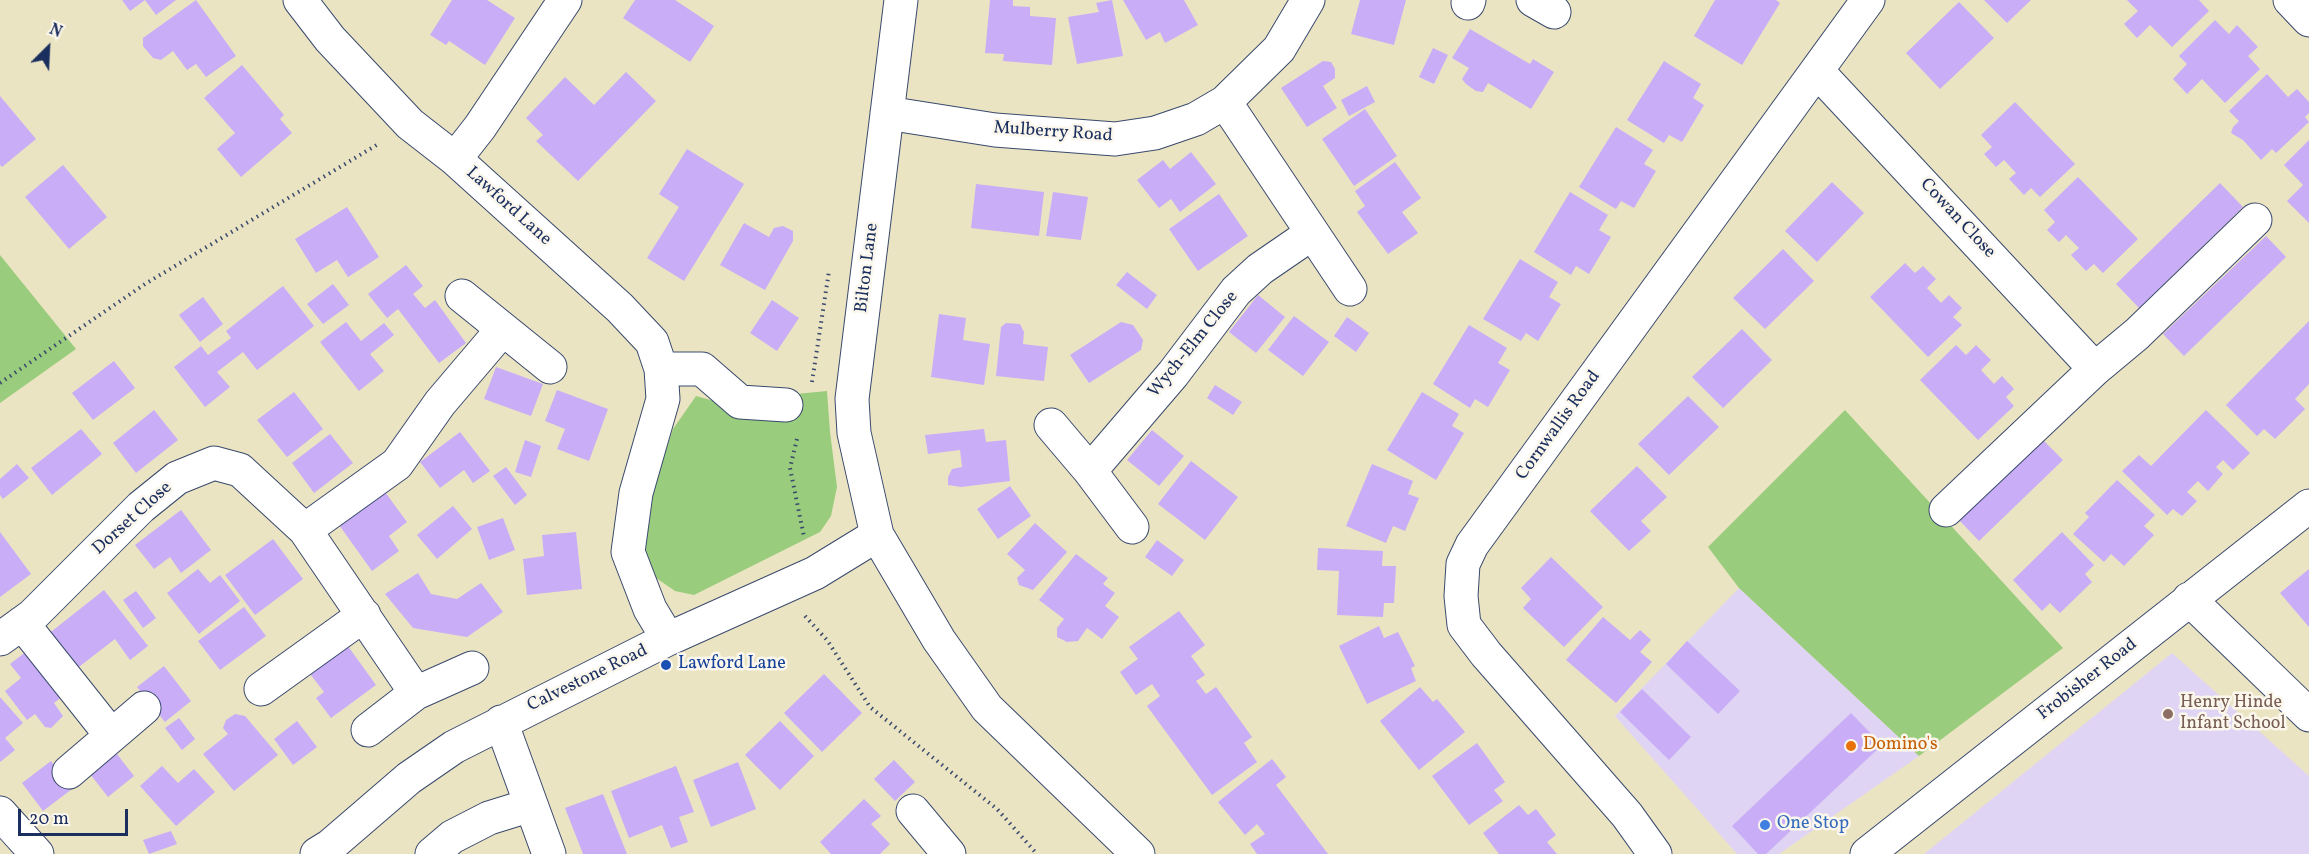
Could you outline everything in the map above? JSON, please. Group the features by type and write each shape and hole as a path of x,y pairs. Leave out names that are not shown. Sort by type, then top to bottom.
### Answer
{"street":[{"name":"Lawford Lane","path":"300,0 330,39 410,124 455,159 621,308 652,342 661,369 663,399 636,494 628,552 650,609 669,639"},
{"path":"455,159 480,128 566,0"},
{"name":"Bilton Lane","path":"877,535 854,433 852,399 901,0"},
{"name":"Mulberry Road","path":"887,112 995,130 1115,139 1155,133 1196,119 1225,102 1280,49 1308,0"},
{"name":"Cornwallis Road","path":"1655,854 1627,815 1486,654 1464,625 1461,596 1463,564 1472,545 1818,72 1868,0"},
{"path":"2290,0 2309,20"},
{"name":"Cowan Close","path":"1818,72 2095,369"},
{"path":"1225,102 1311,234 1350,289"},
{"path":"1946,510 2095,369 2137,334 2255,220"},
{"name":"Wych-Elm Close","path":"1090,471 1173,374 1236,291 1260,269 1311,234"},
{"path":"462,296 550,367"},
{"path":"305,530 397,464 440,403 502,330"},
{"path":"661,369 702,369 740,402 786,405"},
{"path":"1052,424 1132,527"},
{"name":"Dorset Close","path":"11,631 141,507 177,478 214,463 240,470 305,530 416,693"},
{"name":"Frobisher Road","path":"1867,854 2309,506"},
{"path":"877,535 939,640 987,708 1138,854"},
{"name":"Calvestone Road","path":"317,854 338,839 409,778 454,747 669,639 815,573 877,535"},
{"path":"2189,599 2309,715"},
{"path":"261,689 364,615"},
{"path":"11,631 111,735"},
{"path":"368,730 416,693 471,668"},
{"path":"69,772 144,708"},
{"path":"501,722 549,854"},
{"path":"432,854 452,837 489,818 531,805"},
{"path":"913,811 948,854"},
{"path":"0,813 37,854"}],"path":[{"path":"0,383 145,284 410,124"},
{"path":"827,640 870,707 997,809 1037,854"}],"shaded area":[{"path":"1739,588 1919,756 1779,854 1737,854 1615,716"},
{"name":"Henry Hinde Infant School","path":"2172,653 2309,776 2309,854 1924,854"}],"green space":[{"path":"0,255 76,349 0,403"},
{"path":"827,391 837,487 831,516 820,532 694,595 675,591 649,573 642,536 658,474 673,429 696,396 754,412 796,394"},
{"path":"1845,410 2063,648 1919,756 1739,588 1708,547"}],"building":[{"path":"122,0 145,0 130,11"},
{"path":"145,0 176,0 156,15"},
{"path":"196,0 236,56 206,77 196,64 187,70 173,51 161,60 153,58 143,46 143,38"},
{"path":"452,0 487,0 515,18 485,65 449,41 446,45 430,35"},
{"path":"635,0 675,0 714,26 690,62 623,18"},
{"path":"990,0 1013,0 1013,6 1030,7 1030,16 1056,18 1052,65 1003,61 1004,54 985,53"},
{"path":"1112,0 1123,56 1077,64 1068,17 1099,12 1096,3"},
{"path":"1123,0 1184,0 1198,25 1165,43 1160,32 1146,40"},
{"path":"1360,0 1406,0 1394,45 1351,34"},
{"path":"1715,0 1776,0 1780,3 1742,65 1694,36"},
{"path":"1984,0 2031,0 2007,23"},
{"path":"2127,0 2199,0 2209,11 2172,47 2150,25 2137,38 2124,24 2138,11"},
{"path":"1959,2 1994,38 1940,89 1906,53"},
{"path":"2215,20 2229,34 2237,25 2258,47 2248,56 2260,69 2225,103 2202,79 2187,94 2173,79 2187,64 2179,56"},
{"path":"1470,29 1530,64 1533,59 1554,72 1531,109 1488,83 1483,92 1476,91 1462,79 1469,68 1452,58"},
{"path":"1433,48 1448,55 1434,84 1419,77"},
{"path":"1323,61 1331,62 1335,69 1335,78 1323,86 1337,108 1307,127 1281,88"},
{"path":"1664,61 1701,84 1693,98 1704,105 1682,142 1669,135 1664,143 1627,120"},
{"path":"242,65 284,115 280,119 292,133 241,177 217,149 235,133 204,98"},
{"path":"626,72 656,101 578,181 536,141 543,135 526,118 565,77 594,105"},
{"path":"2267,74 2288,97 2297,89 2309,102 2309,113 2305,117 2309,122 2276,153 2272,149 2261,160 2243,140 2231,133 2239,121 2229,111"},
{"path":"1367,86 1375,102 1349,116 1341,100"},
{"path":"0,96 36,139 2,167 0,165"},
{"path":"2015,102 2075,164 2040,197 2031,188 2024,195 2009,179 2016,173 2004,160 1996,167 1984,154 1992,147 1981,135"},
{"path":"1365,109 1397,156 1354,186 1322,139"},
{"path":"1616,127 1653,150 1644,164 1656,171 1634,208 1621,201 1616,209 1579,187"},
{"path":"2309,140 2309,223 2287,201 2303,185 2284,165"},
{"path":"687,149 744,184 684,281 647,258 679,207 659,194"},
{"path":"1191,152 1216,184 1180,212 1171,199 1159,208 1137,180 1163,160 1170,169"},
{"path":"1395,162 1421,198 1402,212 1418,233 1388,254 1357,212 1365,206 1355,191"},
{"path":"63,165 107,217 69,249 25,197"},
{"path":"2078,177 2138,239 2103,273 2094,264 2086,271 2071,255 2079,248 2066,235 2059,242 2047,230 2055,222 2044,210"},
{"path":"1832,182 1864,213 1817,262 1785,231"},
{"path":"2220,183 2243,207 2139,308 2116,284"},
{"path":"976,184 1044,192 1039,236 971,228"},
{"path":"1053,192 1088,197 1081,240 1046,236"},
{"path":"1570,192 1608,215 1599,230 1611,237 1589,274 1576,266 1571,275 1534,252"},
{"path":"1219,194 1248,236 1198,271 1169,229"},
{"path":"347,207 379,257 348,277 337,260 316,273 295,239"},
{"path":"744,223 769,237 774,228 783,226 793,231 793,241 765,290 720,265"},
{"path":"2266,236 2286,257 2184,356 2163,334"},
{"path":"1783,249 1814,281 1765,329 1733,298"},
{"path":"1520,259 1558,282 1549,297 1561,304 1538,341 1526,333 1521,341 1483,319"},
{"path":"1905,263 1915,273 1923,266 1936,279 1927,288 1941,303 1949,295 1962,308 1953,317 1962,325 1928,357 1870,297"},
{"path":"406,265 423,286 413,294 425,308 435,300 466,343 439,363 398,309 387,318 368,294"},
{"path":"1127,272 1157,295 1147,309 1116,285"},
{"path":"333,284 349,305 323,324 307,304"},
{"path":"283,286 314,326 257,370 243,352 217,372 230,387 205,407 174,367 201,346 208,355 231,338 226,331"},
{"path":"1258,295 1285,317 1256,353 1229,332"},
{"path":"203,297 223,324 200,342 179,315"},
{"path":"772,300 799,318 777,351 750,333"},
{"path":"939,314 966,318 963,340 990,344 984,385 931,377"},
{"path":"1294,316 1329,342 1303,376 1268,350"},
{"path":"1347,317 1369,333 1356,352 1334,336"},
{"path":"2309,321 2309,384 2295,399 2305,409 2275,439 2264,429 2257,436 2226,405"},
{"path":"346,322 361,341 384,323 394,335 370,354 384,371 359,391 320,342"},
{"path":"1121,322 1133,325 1143,340 1141,350 1089,383 1070,355"},
{"path":"1006,323 1020,324 1024,332 1023,344 1048,347 1044,381 996,376 1001,327"},
{"path":"1469,325 1507,348 1498,363 1510,370 1488,407 1475,399 1470,408 1433,384"},
{"path":"1742,329 1772,360 1723,408 1692,377"},
{"path":"1956,345 1966,355 1976,345 1991,360 1981,370 1994,384 2002,376 2014,389 2006,397 2014,406 1978,440 1920,380"},
{"path":"114,361 135,388 93,420 72,393"},
{"path":"496,367 543,384 531,416 484,399"},
{"path":"1215,385 1242,402 1233,415 1207,398"},
{"path":"557,390 608,409 589,461 557,449 565,429 545,421"},
{"path":"294,392 323,429 287,457 257,420"},
{"path":"1422,392 1459,414 1452,426 1464,433 1436,480 1387,450"},
{"path":"1688,396 1719,427 1669,475 1638,444"},
{"path":"154,410 178,440 136,473 113,443"},
{"path":"2206,410 2250,453 2233,470 2223,460 2216,467 2223,474 2208,491 2198,481 2187,492 2197,501 2182,516 2173,509 2167,515 2122,471 2139,455 2151,466"},
{"path":"81,429 102,454 52,495 31,468"},
{"path":"984,429 986,442 1006,440 1010,481 961,487 948,485 948,477 952,469 962,467 960,450 928,454 925,435"},
{"path":"1152,430 1184,456 1159,486 1127,460"},
{"path":"460,432 490,471 473,483 464,470 440,488 420,462"},
{"path":"330,434 353,463 314,493 292,463"},
{"path":"525,440 541,446 531,477 515,472"},
{"path":"2043,440 2063,460 1979,541 1959,520"},
{"path":"1191,461 1238,497 1205,540 1158,504"},
{"path":"17,464 29,478 3,499 0,495 0,479"},
{"path":"1372,464 1413,481 1408,494 1419,498 1405,531 1393,526 1386,543 1346,526"},
{"path":"1637,466 1667,497 1641,521 1651,531 1629,551 1590,511"},
{"path":"506,467 527,495 515,505 493,476"},
{"path":"2117,480 2155,515 2144,526 2154,535 2124,566 2111,554 2104,562 2073,534 2089,517 2085,513"},
{"path":"1010,486 1031,516 998,539 977,509"},
{"path":"385,492 407,522 389,536 399,551 372,571 339,525"},
{"path":"453,506 472,529 437,559 417,535"},
{"path":"181,510 211,550 181,573 170,557 154,569 135,545"},
{"path":"503,518 515,550 489,560 477,527"},
{"path":"1035,523 1067,552 1033,590 1019,585 1017,578 1025,570 1007,554"},
{"path":"0,532 31,574 0,597"},
{"path":"576,532 582,589 527,595 523,559 544,556 542,535"},
{"path":"2062,532 2094,565 2085,574 2092,582 2060,613 2050,603 2042,611 2013,580"},
{"path":"273,539 303,579 255,615 225,575"},
{"path":"1157,540 1184,560 1172,576 1145,557"},
{"path":"1318,548 1383,551 1382,566 1396,566 1394,603 1384,603 1383,617 1337,615 1339,571 1317,570"},
{"path":"1076,554 1108,578 1103,584 1115,593 1105,606 1119,617 1102,639 1087,628 1078,641 1067,642 1057,637 1057,628 1064,619 1039,600"},
{"path":"1551,557 1603,607 1564,647 1523,608 1531,599 1521,588"},
{"path":"198,569 210,583 220,575 240,601 199,634 167,593"},
{"path":"2309,569 2309,627 2280,593"},
{"path":"418,573 431,594 457,599 481,583 503,612 467,637 413,628 385,594"},
{"path":"104,590 148,646 130,660 115,639 75,670 47,635"},
{"path":"136,591 156,618 143,628 123,600"},
{"path":"244,607 266,636 220,670 198,641"},
{"path":"1179,611 1205,645 1191,656 1205,675 1196,681 1206,694 1216,687 1252,737 1244,743 1257,762 1212,795 1147,706 1160,696 1152,684 1136,695 1120,672 1138,659 1129,647"},
{"path":"1603,617 1630,640 1640,630 1651,640 1640,652 1652,662 1616,703 1566,660"},
{"path":"1379,626 1384,638 1398,632 1415,666 1411,668 1416,681 1367,704 1339,646"},
{"path":"1687,641 1740,691 1718,714 1666,664"},
{"path":"345,642 376,685 331,718 316,698 324,692 307,670"},
{"path":"31,648 67,693 54,703 63,716 51,728 45,727 35,714 27,720 5,691 21,678 10,664"},
{"path":"164,666 191,701 165,722 137,687"},
{"path":"824,674 862,713 822,752 784,713"},
{"path":"1420,687 1433,702 1437,699 1465,732 1419,770 1380,721"},
{"path":"1642,689 1691,737 1669,760 1620,712"},
{"path":"0,697 23,723 5,738 15,750 0,762"},
{"path":"1851,713 1882,745 1766,854 1758,854 1732,826"},
{"path":"235,714 245,716 278,755 234,791 203,754 228,734 223,728 226,720"},
{"path":"179,718 195,739 182,750 165,728"},
{"path":"297,721 317,747 293,765 274,739"},
{"path":"780,721 814,756 780,790 745,755"},
{"path":"1477,743 1505,782 1494,790 1503,801 1469,825 1432,776"},
{"path":"117,754 134,776 108,797 90,774"},
{"path":"1272,759 1286,777 1276,785 1328,854 1257,854 1250,844 1265,834 1257,824 1245,835 1218,802"},
{"path":"894,760 915,782 895,801 874,779"},
{"path":"51,761 72,789 43,811 22,783"},
{"path":"738,762 756,809 711,827 693,780"},
{"path":"162,766 178,783 194,769 215,792 176,826 140,786"},
{"path":"676,766 694,812 679,817 688,842 671,848 662,825 629,838 611,791"},
{"path":"603,794 627,854 583,854 565,808"},
{"path":"864,799 881,816 871,824 890,844 880,854 831,854 820,842"},
{"path":"1519,805 1528,815 1536,809 1556,835 1547,842 1557,854 1499,854 1483,833"},
{"path":"171,831 177,844 149,854 143,840"}],"place":[{"name":"Lawford Lane","path":"666,665"},
{"name":"Henry Hinde Infant School","path":"2168,714"},
{"name":"Domino's","path":"1851,746"},
{"name":"One Stop","path":"1765,825"}]}
